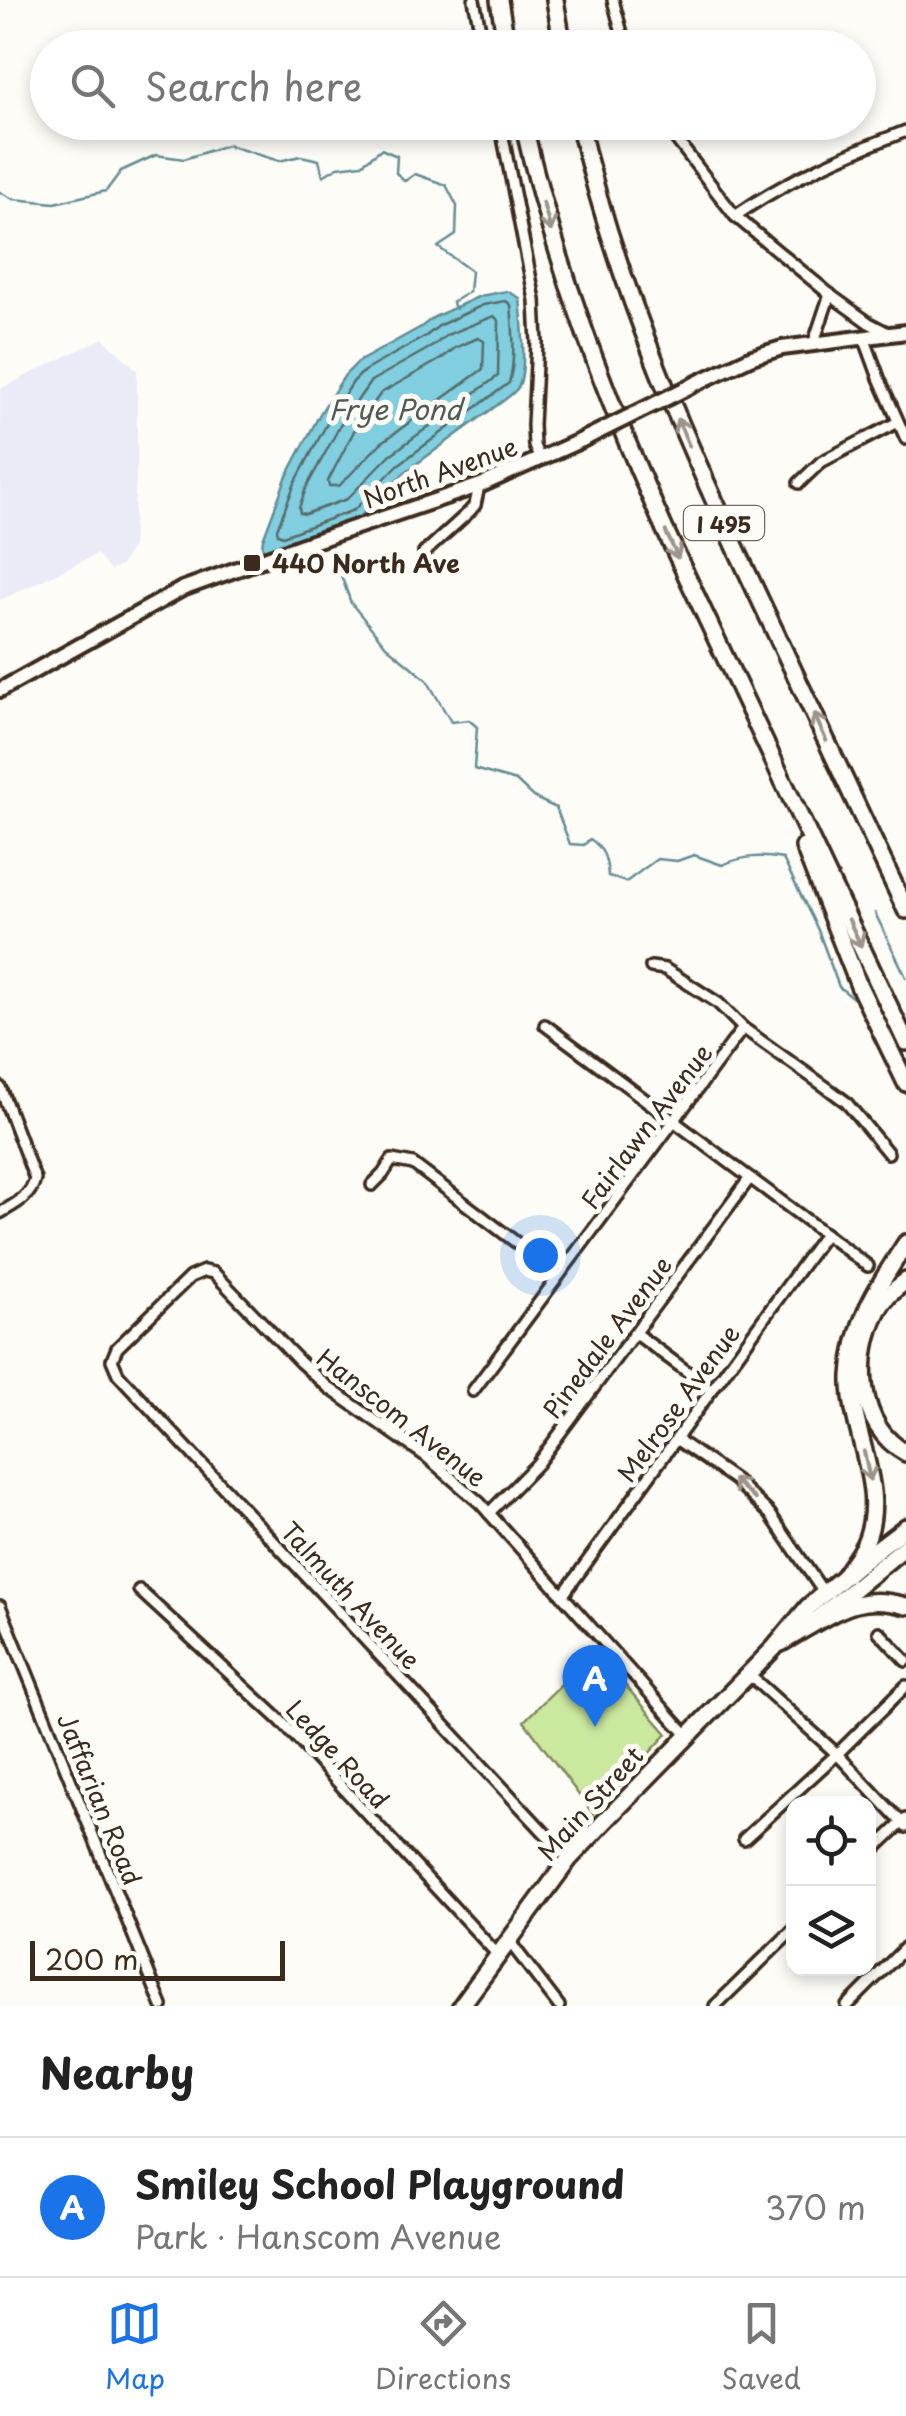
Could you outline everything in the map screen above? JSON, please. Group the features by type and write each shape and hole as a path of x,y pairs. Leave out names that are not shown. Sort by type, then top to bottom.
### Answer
{"highway":[{"path":"498,0 504,30"},
{"path":"555,0 560,30"},
{"name":"I 495","path":"528,140 587,343 626,444 906,1042"},
{"name":"I 495","path":"584,140 614,248 656,366 714,500 906,910"},
{"path":"768,750 859,986 906,1083"},
{"path":"842,773 906,886"},
{"path":"844,1576 865,1543 873,1517 871,1481 851,1377 860,1322 906,1243"},
{"path":"906,1281 879,1308 866,1349 863,1377 875,1423 886,1438 906,1453"},
{"name":"Main Street","path":"461,2006 570,1860 774,1648 793,1622 906,1527"},
{"name":"Main Street","path":"774,1648 806,1628 906,1546"},
{"path":"806,1628 858,1602 883,1601 906,1606"}],"main road":[{"name":"North Avenue","path":"0,690 182,589 478,486 767,352 814,342 906,332"}],"street":[{"path":"474,0 480,30"},
{"path":"613,0 621,30"},
{"path":"735,216 845,154 906,131"},
{"path":"504,140 536,300 534,446 540,459"},
{"path":"677,140 735,216 830,294 890,334"},
{"path":"814,342 830,294"},
{"path":"864,336 906,439"},
{"path":"799,483 822,462 898,422"},
{"path":"424,554 470,512 478,486"},
{"path":"651,967 665,969 718,1003 743,1028 846,1102 888,1153"},
{"path":"545,1025 868,1266"},
{"name":"Fairlawn Avenue","path":"472,1391 743,1028"},
{"path":"0,1087 35,1179 28,1195 0,1213"},
{"path":"372,1185 392,1160 419,1168 559,1275"},
{"name":"Pinedale Avenue","path":"490,1513 537,1464 750,1178"},
{"name":"Melrose Avenue","path":"563,1596 825,1234"},
{"name":"Talmuth Avenue","path":"207,1271 185,1281 117,1348 113,1366 570,1860"},
{"name":"Hanscom Avenue","path":"207,1271 217,1276 329,1388 427,1458 490,1513 687,1735"},
{"path":"635,1333 712,1390"},
{"path":"676,1439 735,1480 770,1514 824,1593"},
{"name":"Ledge Road","path":"140,1590 280,1720 498,1955"},
{"name":"Jaffarian Road","path":"0,1606 162,2006"},
{"path":"878,1632 906,1660"},
{"path":"748,1673 905,1822 876,1848"},
{"path":"744,1839 906,1686"},
{"path":"715,2006 786,1937"},
{"path":"509,1941 559,2006"},
{"path":"847,2006 906,1947"}],"shaded area":[{"path":"103,338 137,370 132,548 121,565 110,571 97,554 0,600 0,389"}],"green space":[{"path":"595,1650 667,1734 593,1814 524,1721"}],"water":[{"name":"Frye Pond","path":"507,291 520,298 521,307 523,365 515,391 404,473 359,518 277,549 264,550 263,539 286,478 345,375 358,362 434,317 480,296"}],"waterway":[{"path":"0,192 13,199 55,203 106,191 121,171 156,155 184,159 227,145 279,161 301,156 319,160 323,176 338,167 362,164 381,149 397,156 396,173 405,181 415,174 446,185 457,206 456,235 438,247 471,271 469,292 452,302 456,309"},
{"path":"332,550 351,603 386,646 427,680 451,722 469,720 477,727 474,769 516,781 533,797 556,808 570,844 584,845 590,839 604,855 608,876 626,882 657,859 677,861 694,855 722,865 752,857 783,859 818,930 839,987 853,998"},
{"path":"875,913 906,977"}],"place":[{"name":"440 North Ave","path":"252,563"},
{"name":"Smiley School Playground","path":"595,1727"}]}
